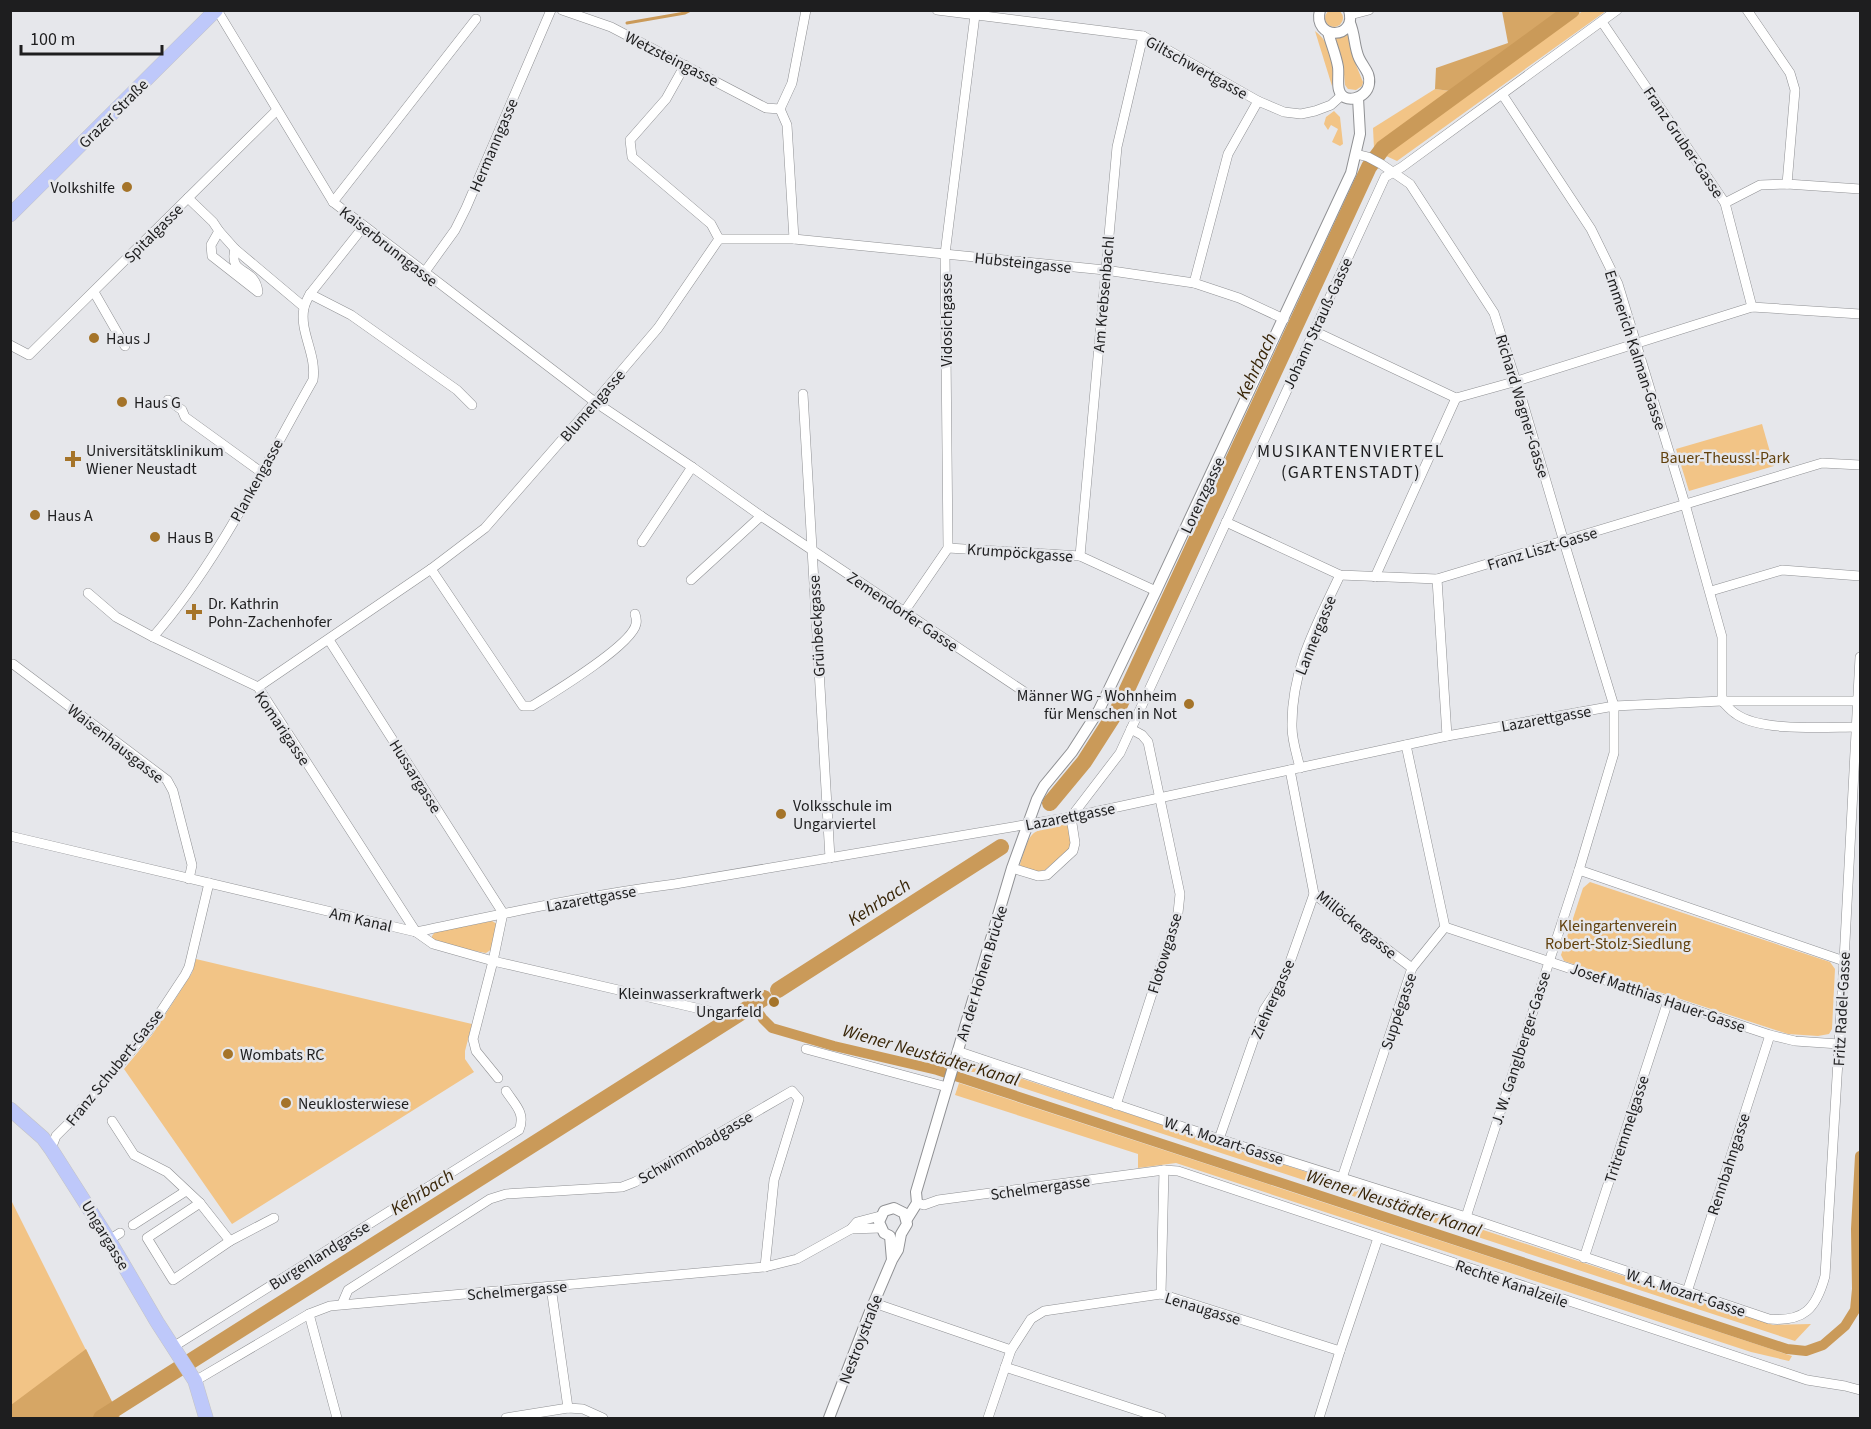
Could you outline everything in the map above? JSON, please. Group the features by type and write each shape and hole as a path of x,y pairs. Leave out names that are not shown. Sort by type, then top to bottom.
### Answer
{"main road":[{"name":"Grazer Straße","path":"10,215 216,10"},
{"name":"Ungargasse","path":"10,1109 43,1138 115,1237 173,1347 189,1371 206,1419"}],"street":[{"name":"Kaiserbrunngasse","path":"216,10 333,202 596,402"},
{"name":"Hermanngasse","path":"424,273 454,230 466,208 551,10"},
{"name":"Wetzsteingasse","path":"562,10 611,27 766,108 780,109"},
{"path":"794,239 787,125 780,109 792,83 806,10"},
{"name":"Giltschwertgasse","path":"937,10 1143,36 1258,101 1284,112 1301,114 1331,105 1342,95"},
{"path":"1320,10 1319,22 1328,32 1341,32 1346,28 1350,16"},
{"path":"1350,16 1369,10"},
{"name":"Johann Strauß-Gasse","path":"1071,817 1120,753 1385,177 1402,167 1617,10"},
{"path":"1747,10 1791,73 1795,90 1787,184"},
{"name":"Vidosichgasse","path":"948,548 945,255 975,15"},
{"path":"1328,32 1339,70 1339,91 1349,98 1358,98 1366,92 1370,82 1368,72 1359,59 1350,16"},
{"path":"333,202 476,19"},
{"name":"Franz Gruber-Gasse","path":"1602,22 1725,202 1752,307"},
{"name":"Am Krebsenbachl","path":"1080,556 1117,147 1143,36"},
{"path":"685,65 666,99 630,140 632,157 711,224 719,239"},
{"name":"Emmerich Kalman-Gasse","path":"1502,94 1591,229 1618,284 1711,591 1722,637 1722,701"},
{"name":"Lorenzgasse","path":"1027,824 1044,786 1072,752 1099,710 1352,173 1360,134 1358,98"},
{"path":"1194,283 1228,154 1258,101"},
{"name":"Spitalgasse","path":"10,345 30,355 276,111"},
{"name":"Richard Wagner-Gasse","path":"1356,154 1381,164 1410,184 1494,313 1614,706"},
{"path":"1725,202 1760,185 1787,184 1860,189"},
{"path":"188,198 213,222 235,249 304,307 310,294 364,226"},
{"path":"219,231 211,245 212,256 258,292 257,285 252,278 234,264 235,249"},
{"name":"Hubsteingasse","path":"719,239 794,239 1105,270 1194,283 1239,298 1284,319"},
{"name":"Blumengasse","path":"258,687 431,569 485,528 658,328 719,239"},
{"path":"94,292 124,346"},
{"path":"310,294 351,315 457,390 472,405"},
{"name":"Plankengasse","path":"153,637 175,612 214,554 313,380 315,367 304,326 304,307"},
{"path":"1314,331 1456,398 1752,307 1860,314"},
{"name":"Grünbeckgasse","path":"803,394 830,858"},
{"path":"1375,577 1456,398"},
{"path":"168,400 182,410 185,417 261,472"},
{"name":"Zemendorfer Gasse","path":"596,402 761,516 1026,693"},
{"name":"Franz Liszt-Gasse","path":"1227,522 1340,575 1437,579 1822,463 1860,465"},
{"path":"642,542 692,467"},
{"path":"691,580 761,516"},
{"path":"904,612 948,548"},
{"name":"Krumpöckgasse","path":"948,548 1080,556 1156,591"},
{"path":"431,569 523,705 532,706 589,669 627,638 636,624 635,614"},
{"path":"1711,591 1782,570 1860,576"},
{"name":"Lannergasse","path":"1295,769 1292,730 1293,693 1303,656 1340,575"},
{"path":"1437,579 1447,736"},
{"name":"Komarigasse","path":"88,593 116,617 258,687 416,932"},
{"name":"Hussargasse","path":"329,640 503,913"},
{"name":"Fritz Radel-Gasse","path":"1800,1316 1812,1307 1820,1295 1825,1276 1860,657"},
{"name":"Waisenhausgasse","path":"13,664 166,780 173,792 192,865 189,879"},
{"path":"1722,701 1736,714 1755,723 1809,727 1857,727"},
{"name":"Lazarettgasse","path":"416,932 503,913 632,890 1071,817 1447,736 1614,706 1722,701 1858,701"},
{"name":"J. W. Ganglberger-Gasse","path":"1466,1217 1579,870 1614,753 1614,706"},
{"path":"1131,729 1143,735 1148,742 1160,798"},
{"path":"1406,745 1445,927"},
{"name":"Millöckergasse","path":"1295,769 1314,894 1412,968"},
{"name":"Flotowgasse","path":"1116,1105 1178,913 1180,894 1160,798"},
{"path":"1012,868 1038,876 1047,875 1073,851 1076,843 1071,817"},
{"name":"An der Hohen Brücke","path":"907,1219 917,1197 956,1055 1027,824"},
{"name":"Am Kanal","path":"10,836 416,932 433,944 493,961 709,1011"},
{"path":"1579,870 1844,962"},
{"name":"Franz Schubert-Gasse","path":"51,1149 56,1136 148,1031 185,975 189,967 209,883"},
{"name":"Ziehrergasse","path":"1219,1139 1263,1010 1284,980 1314,894"},
{"path":"495,1074 476,1051 473,1039 503,913"},
{"name":"Josef Matthias Hauer-Gasse","path":"1445,927 1770,1035 1795,1041 1839,1044"},
{"name":"Suppégasse","path":"1342,1178 1412,968 1445,927"},
{"name":"Tritremmelgasse","path":"1584,1258 1668,1000"},
{"name":"Rennbahngasse","path":"1687,1292 1770,1035"},
{"path":"806,1049 948,1085"},
{"name":"W. A. Mozart-Gasse","path":"956,1055 1466,1217 1769,1319 1785,1320 1800,1316"},
{"name":"Burgenlandgasse","path":"173,1347 519,1130 522,1121 521,1113 506,1091"},
{"name":"Schwimmbadgasse","path":"342,1304 348,1290 490,1199 506,1194 622,1187 635,1182 792,1091 799,1099 774,1180 765,1267"},
{"path":"112,1121 134,1155 167,1172 200,1203 230,1242 274,1218"},
{"path":"1161,1294 1164,1170"},
{"name":"Schelmergasse","path":"917,1197 938,1200 1164,1170"},
{"name":"Rechte Kanalzeile","path":"1164,1170 1178,1172 1807,1380 1860,1390"},
{"path":"133,1225 186,1191"},
{"name":"An der Hohen Brücke","path":"900,1209 917,1197"},
{"name":"Ungargasse","path":"200,1203 147,1238 173,1280 230,1242"},
{"path":"895,1235 880,1228 880,1216 889,1208 900,1209 907,1219"},
{"name":"Schelmergasse","path":"189,1371 320,1308 342,1304 765,1267 797,1259 851,1229 857,1222 880,1216"},
{"name":"Nestroystraße","path":"829,1419 874,1303 898,1250 895,1235 905,1230 907,1219"},
{"name":"Schelmergasse","path":"851,1229 880,1228"},
{"path":"1319,1419 1378,1238"},
{"path":"551,1287 568,1408"},
{"name":"Lenaugasse","path":"988,1419 1011,1350 1030,1319 1044,1311 1161,1294 1340,1351"},
{"path":"874,1303 1011,1350"},
{"path":"309,1314 337,1419"},
{"path":"1005,1367 1154,1418"},
{"path":"506,1419 568,1408 583,1409 603,1419"}],"green space":[{"path":"1334,9 1340,12 1343,18 1340,24 1334,27 1328,24 1325,18 1328,12"},
{"path":"1584,10 1606,11 1397,161 1384,155"},
{"path":"1315,31 1325,42 1332,56 1334,79 1332,86"},
{"path":"1349,32 1354,60 1363,82 1362,86 1356,90 1348,89 1345,85 1343,63 1334,37"},
{"path":"1435,89 1450,91 1374,148 1373,128"},
{"path":"1334,111 1340,117 1343,144 1340,146 1332,142 1338,129 1331,125 1328,130 1324,124 1326,117"},
{"name":"Bauer-Theussl-Park","path":"1762,424 1774,466 1689,491 1676,449"},
{"path":"1067,824 1072,842 1070,848 1045,870 1037,872 1020,865 1030,837 1034,833 1045,828"},
{"name":"Kleingartenverein Robert-Stolz-Siedlung","path":"1590,882 1830,962 1835,969 1832,1029 1829,1034 1818,1036 1788,1034 1564,961 1561,955 1583,888"},
{"path":"492,921 497,924 492,949 486,953 453,947 432,939 435,932"},
{"name":"Neuklosterwiese","path":"196,959 472,1024 465,1059 474,1072 232,1224 124,1069 152,1035 192,973"},
{"path":"968,1061 1773,1325 1811,1324 1795,1341 974,1072 961,1072"},
{"path":"959,1083 1792,1356 1789,1361 1751,1352 1176,1163 1138,1168 1138,1154 955,1095"},
{"path":"10,1198 120,1418 11,1418"}],"shaded area":[{"path":"1502,11 1563,11 1450,91 1435,89 1436,68 1508,43"},
{"path":"86,1349 120,1418 11,1418 11,1405"}],"waterway":[{"path":"627,23 691,10"},
{"name":"Kehrbach","path":"1050,803 1084,762 1118,709 1369,167 1383,148 1572,10"},
{"name":"Kehrbach","path":"778,990 1001,847"},
{"name":"Kehrbach","path":"101,1418 764,998"},
{"name":"Wiener Neustädter Kanal","path":"752,1006 761,1016"},
{"name":"Wiener Neustädter Kanal","path":"763,1019 772,1028 834,1046 937,1070 1787,1349 1806,1351 1823,1345 1845,1326 1855,1310 1860,1156"}],"place":[{"name":"Volkshilfe","path":"127,187"},
{"name":"Haus J","path":"94,338"},
{"name":"Haus G","path":"122,402"},
{"name":"Universitätsklinikum Wiener Neustadt","path":"73,459"},
{"name":"Haus A","path":"35,515"},
{"name":"Haus B","path":"155,537"},
{"name":"Dr. Kathrin Pohn-Zachenhofer","path":"194,612"},
{"name":"Männer WG - Wohnheim für Menschen in Not","path":"1189,704"},
{"name":"Volksschule im Ungarviertel","path":"781,814"},
{"name":"Kleinwasserkraftwerk Ungarfeld","path":"774,1002"},
{"name":"Wombats RC","path":"228,1054"},
{"name":"Neuklosterwiese","path":"286,1103"}],"district":[{"name":"MUSIKANTENVIERTEL (GARTENSTADT)","path":"1351,461"}]}
